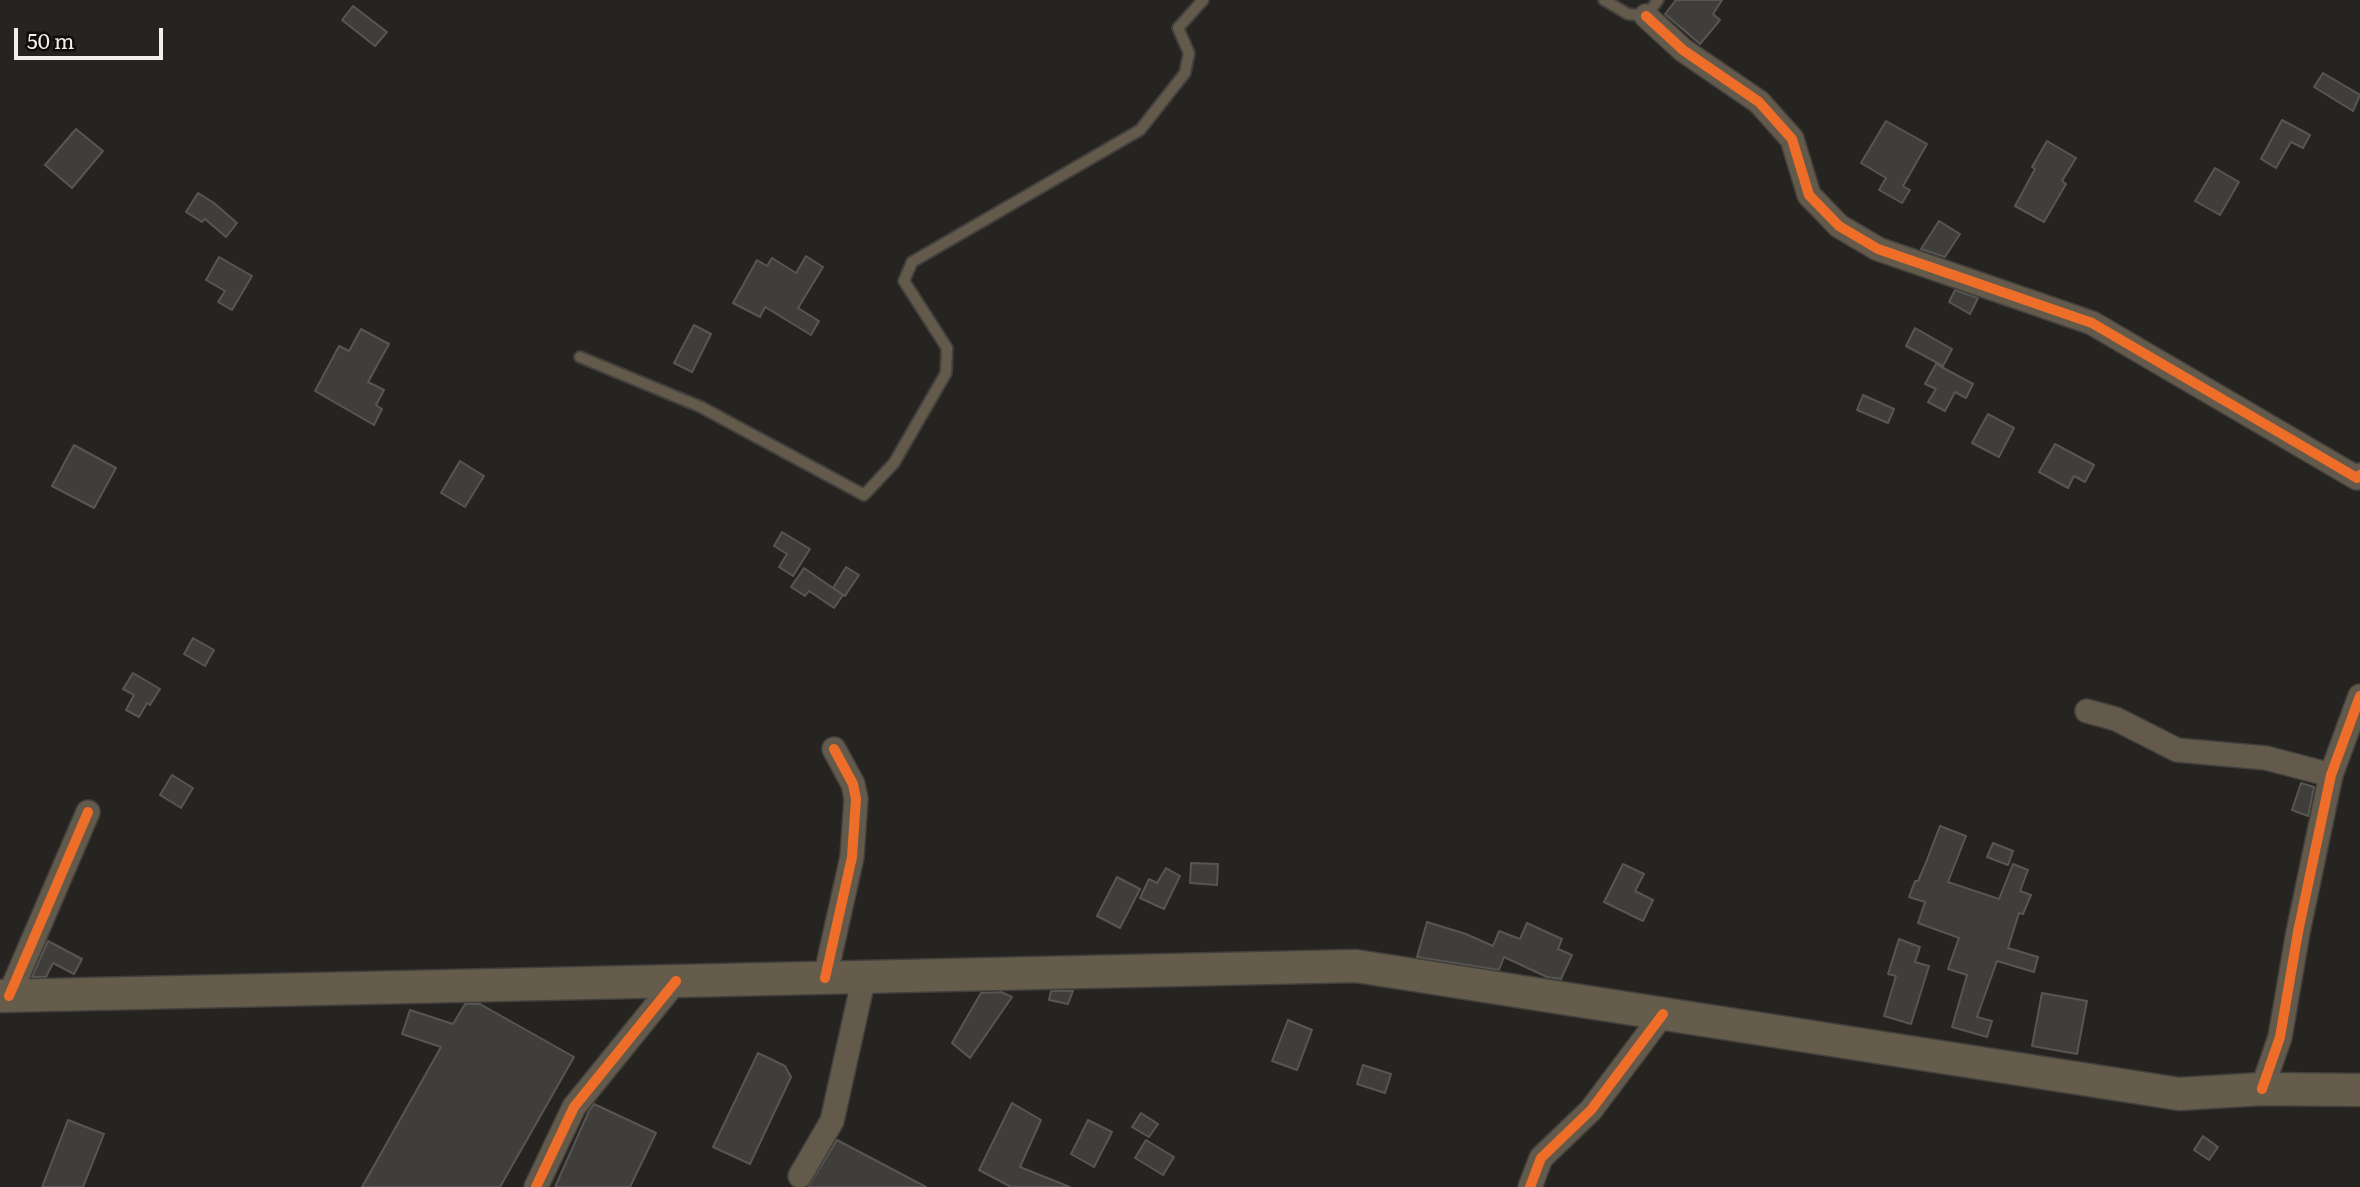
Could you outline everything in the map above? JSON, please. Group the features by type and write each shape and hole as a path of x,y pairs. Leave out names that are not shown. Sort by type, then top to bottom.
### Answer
{"main road":[{"path":"4,996 1356,966 2179,1094 2263,1089 2360,1090"}],"street":[{"path":"1652,8 1684,50 1759,102 1792,139 1809,195 1839,226 1878,248 2092,323 2359,478"},
{"path":"2263,1089 2280,1037 2298,932 2331,775 2360,696"},
{"path":"2087,711 2116,719 2176,750 2266,758 2331,775"},
{"path":"825,978 852,857 856,799 853,784 834,749"},
{"path":"4,996 88,812"},
{"path":"800,1176 831,1121 864,977"},
{"path":"536,1187 574,1107 676,981"},
{"path":"1530,1187 1541,1158 1591,1110 1663,1014"}],"lane":[{"path":"580,357 701,407 864,495 894,463 946,373 947,348 904,281 912,262 1140,130 1185,73 1189,53 1178,28 1203,0"},
{"path":"1604,0 1628,14 1652,8"}],"building":[{"path":"1676,0 1722,0 1713,14 1720,20 1700,44 1665,14"},
{"path":"353,6 387,32 375,46 342,20"},
{"path":"2323,73 2360,95 2353,111 2314,87"},
{"path":"2282,120 2310,135 2303,148 2291,142 2276,168 2261,159"},
{"path":"1886,121 1927,144 1903,186 1910,190 1902,203 1879,190 1886,178 1861,163"},
{"path":"76,129 103,151 72,188 45,165"},
{"path":"2047,141 2076,158 2062,181 2066,184 2044,222 2015,206"},
{"path":"2215,168 2239,182 2220,215 2195,201"},
{"path":"198,193 237,223 226,237 205,219 202,222 186,212"},
{"path":"1939,221 1960,234 1945,257 1921,249"},
{"path":"806,256 823,267 798,308 819,321 811,335 765,307 760,317 733,303 757,260 767,266 772,258 796,273"},
{"path":"219,257 252,276 232,310 218,302 225,291 206,280"},
{"path":"1955,290 1978,298 1970,314 1949,302"},
{"path":"694,325 711,334 692,372 674,363"},
{"path":"1915,328 1952,349 1943,366 1906,346"},
{"path":"361,329 389,344 368,382 384,390 376,405 382,409 374,425 315,391 339,346 349,351"},
{"path":"1936,364 1973,384 1966,398 1955,392 1945,411 1928,402 1936,389 1925,384"},
{"path":"1863,395 1894,409 1888,423 1857,410"},
{"path":"1988,414 2014,428 1999,457 1972,443"},
{"path":"2055,444 2094,465 2085,482 2074,476 2068,488 2039,472"},
{"path":"74,445 116,468 94,508 52,486"},
{"path":"460,461 484,476 465,507 441,493"},
{"path":"782,532 810,549 793,576 779,567 787,554 774,546"},
{"path":"846,567 859,575 845,596 833,588"},
{"path":"804,568 843,595 834,608 809,591 805,596 791,587"},
{"path":"193,638 214,650 205,666 184,654"},
{"path":"133,673 160,689 139,717 126,710 134,695 123,689"},
{"path":"172,775 193,788 181,808 160,795"},
{"path":"2301,783 2314,787 2308,816 2292,810"},
{"path":"1940,826 1966,836 1948,882 1999,899 2013,864 2028,870 2020,891 2031,895 2023,914 2019,913 2008,948 2038,957 2034,972 1997,961 1977,1017 1992,1021 1987,1037 1952,1027 1967,975 1948,969 1959,938 1918,923 1925,902 1909,897"},
{"path":"1993,843 2013,851 2008,865 1987,857"},
{"path":"1191,863 1218,864 1217,885 1190,883"},
{"path":"1623,864 1644,874 1635,891 1653,900 1643,921 1604,902"},
{"path":"1166,868 1180,876 1164,909 1140,898 1149,879 1157,883"},
{"path":"1117,877 1140,889 1120,928 1097,916"},
{"path":"1427,922 1493,946 1499,931 1520,939 1527,923 1562,939 1558,949 1572,955 1561,979 1547,977 1504,957 1499,970 1417,957"},
{"path":"1899,939 1920,947 1915,962 1929,966 1911,1024 1884,1016 1896,976 1888,974"},
{"path":"48,941 82,959 74,974 53,963 46,977 32,977"},
{"path":"1051,991 1073,991 1068,1004 1049,1000"},
{"path":"1001,992 1012,997 970,1058 952,1043 981,993"},
{"path":"2042,993 2087,1001 2077,1054 2032,1046"},
{"path":"465,1004 480,1004 574,1057 500,1187 362,1187 441,1047 402,1034 410,1010 453,1024"},
{"path":"1288,1020 1312,1030 1297,1070 1272,1061"},
{"path":"758,1053 785,1066 791,1077 750,1164 713,1147"},
{"path":"1363,1065 1391,1074 1385,1093 1357,1084"},
{"path":"1012,1103 1041,1120 1020,1167 1070,1187 1011,1187 979,1170"},
{"path":"594,1104 656,1133 630,1187 555,1187 589,1111"},
{"path":"1141,1113 1158,1124 1149,1137 1132,1127"},
{"path":"68,1120 104,1134 83,1187 42,1187"},
{"path":"1088,1120 1112,1132 1094,1167 1071,1154"},
{"path":"2203,1136 2218,1147 2209,1160 2194,1150"},
{"path":"837,1140 926,1187 808,1187"},
{"path":"1146,1140 1174,1157 1163,1175 1135,1158"}],"cycle path":[{"path":"1646,16 1683,50 1759,102 1792,139 1809,195 1839,226 1878,249 2092,323 2357,478 2360,475"},
{"path":"2262,1089 2280,1037 2298,932 2331,775 2360,696"},
{"path":"825,978 852,857 856,799 853,784 834,749"},
{"path":"9,996 88,812"},
{"path":"536,1187 574,1107 676,981"},
{"path":"1530,1187 1541,1158 1591,1110 1663,1014"}]}
